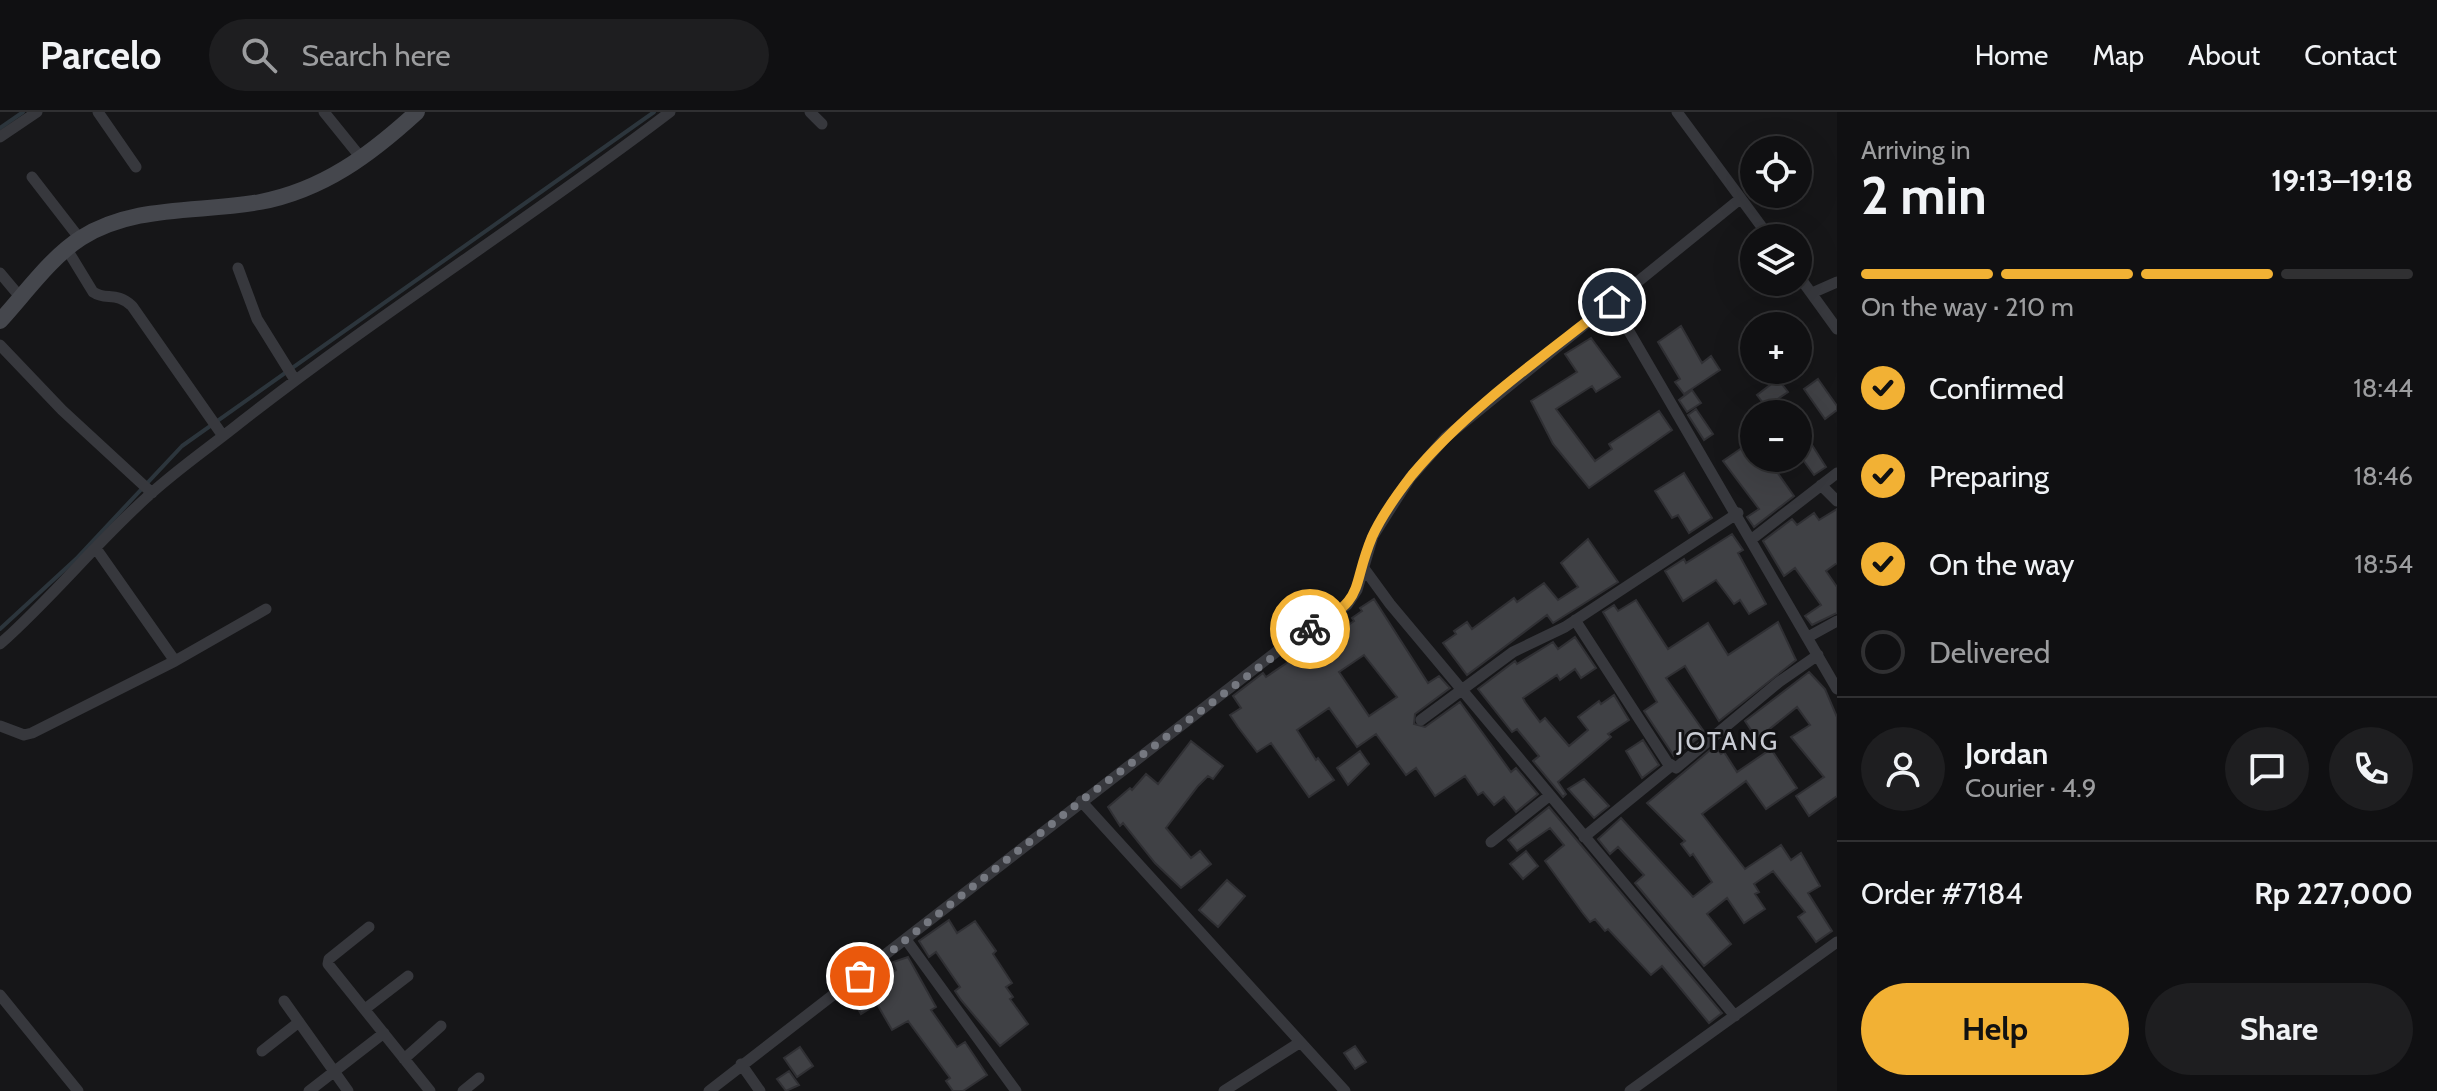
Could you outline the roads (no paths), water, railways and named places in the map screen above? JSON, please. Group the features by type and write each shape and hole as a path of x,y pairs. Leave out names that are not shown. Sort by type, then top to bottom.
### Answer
{"main road":[{"path":"0,321 74,245 143,214 261,202 325,182 362,159 417,112"}],"street":[{"path":"0,137 37,112"},
{"path":"98,112 136,167"},
{"path":"324,112 362,159"},
{"path":"0,644 97,550 146,488 291,373 586,176 670,112"},
{"path":"810,112 822,124"},
{"path":"709,1091 907,941 1081,801 1298,635 1347,605 1357,590 1373,536 1410,478 1446,437 1740,199 1677,112"},
{"path":"32,177 74,245 93,292 98,296 114,294 132,306 220,432"},
{"path":"1747,208 1759,224"},
{"path":"238,268 257,319 291,373"},
{"path":"0,273 21,298"},
{"path":"1837,282 1812,293 1837,329"},
{"path":"1612,302 1738,513 1837,689"},
{"path":"0,345 146,488"},
{"path":"1752,539 1837,473"},
{"path":"1821,485 1837,501"},
{"path":"1421,720 1513,652 1575,620 1738,513"},
{"path":"97,550 175,661"},
{"path":"1363,567 1461,690 1735,1016"},
{"path":"0,726 24,735 32,733 175,661 266,609"},
{"path":"1575,620 1671,766 1680,768 1779,682 1818,655"},
{"path":"1808,637 1837,621"},
{"path":"1584,837 1671,766"},
{"path":"1491,842 1549,796"},
{"path":"1081,801 1345,1091"},
{"path":"369,927 328,961 430,1091"},
{"path":"907,941 1014,1090"},
{"path":"1630,1091 1837,942"},
{"path":"365,1009 408,976"},
{"path":"0,995 78,1091"},
{"path":"284,1001 348,1091"},
{"path":"262,1051 299,1022"},
{"path":"404,1059 441,1026"},
{"path":"309,1091 384,1033"},
{"path":"1224,1091 1299,1043"},
{"path":"741,1064 760,1091"},
{"path":"463,1091 479,1078"}],"waterway":[{"path":"0,128 23,112"},
{"path":"0,629 76,559 182,446 654,112"}],"district":[{"name":"JOTANG","path":"1728,741"}]}
